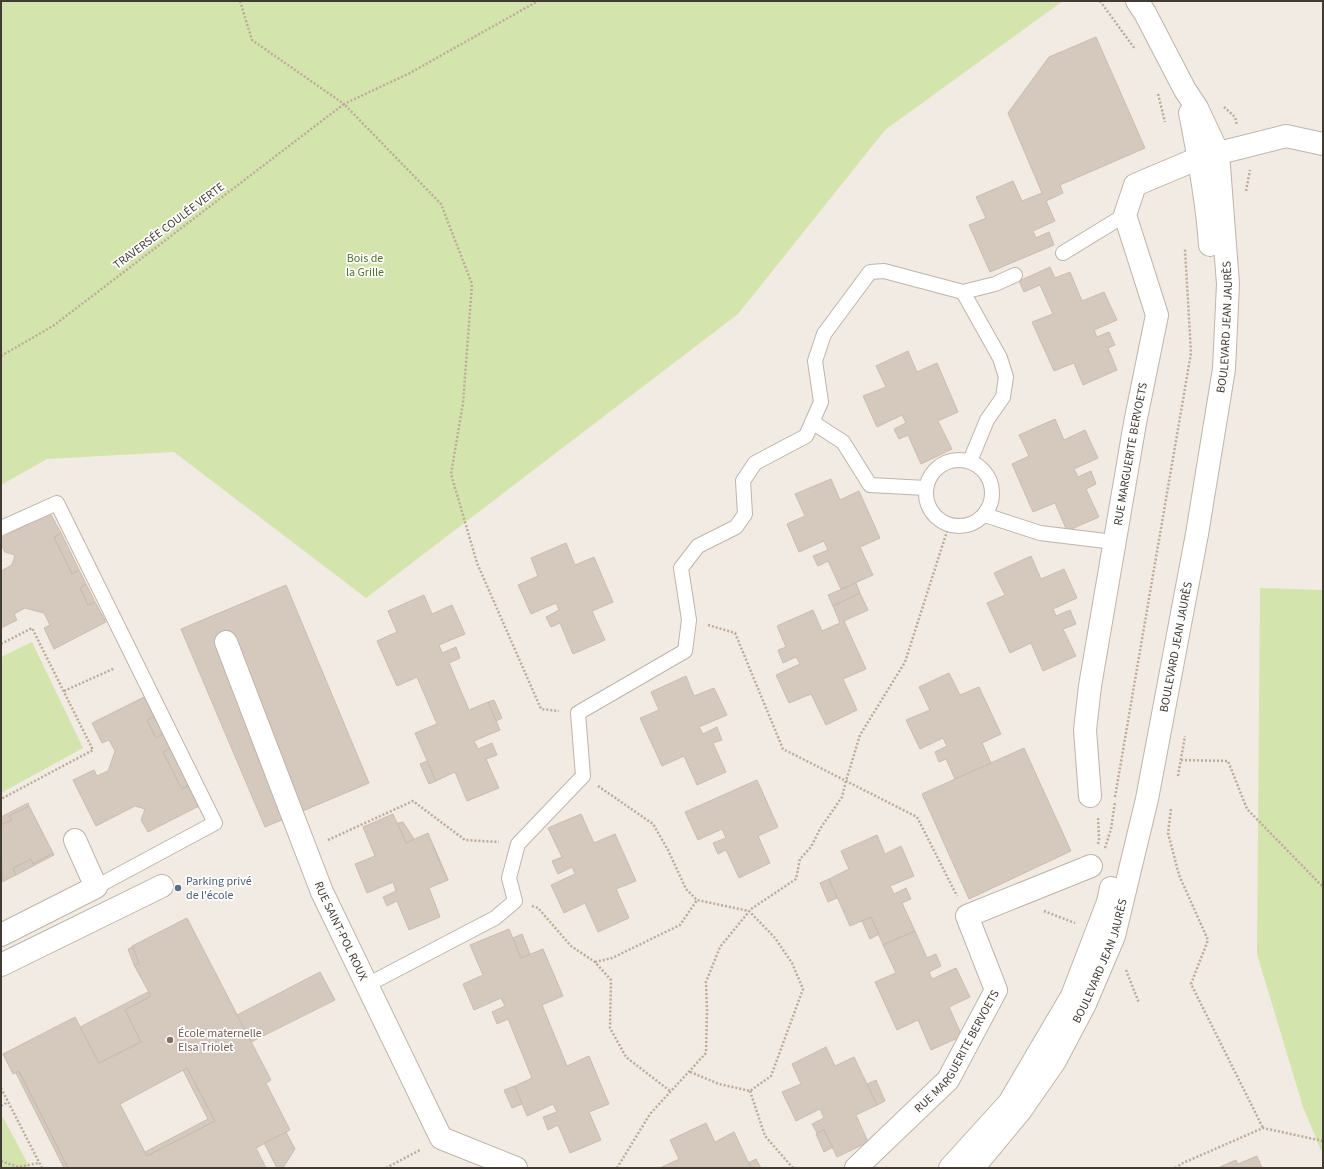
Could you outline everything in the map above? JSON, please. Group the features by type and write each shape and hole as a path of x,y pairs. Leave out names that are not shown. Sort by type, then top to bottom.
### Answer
{"street":[{"name":"BOULEVARD JEAN JAURÈS","path":"973,1168 1021,1110 1055,1061 1085,1004 1114,936 1147,799 1195,542 1224,368 1228,284 1208,156 1185,90 1145,12 1136,1"},
{"path":"1125,215 1135,185 1208,156 1286,136 1323,144"},
{"name":"BOULEVARD JEAN JAURÈS","path":"950,1168 1008,1103 1072,996 1108,902 1150,716 1211,364 1214,297 1208,224 1208,156"},
{"name":"RUE MARGUERITE BERVOETS","path":"1090,796 1086,730 1090,686 1135,423 1157,315 1125,215"},
{"name":"RUE SAINT-POL ROUX","path":"226,642 322,892 442,1138"},
{"path":"1,935 96,887 75,840"},
{"path":"967,916 1092,866"},
{"path":"1,964 162,886"},
{"name":"RUE MARGUERITE BERVOETS","path":"856,1168 948,1080 996,990 967,916"},
{"path":"442,1138 516,1168"}],"lane":[{"path":"1063,253 1125,215"},
{"path":"367,985 495,918 515,900 509,878 518,844 584,776 578,713 685,651 689,620 681,568 698,546 736,527 745,514 743,480 754,463 806,436 821,402 815,362 824,334 870,272 884,271 962,292 995,284 1015,275"},
{"path":"962,292 1000,358 1006,377 1002,397 987,420 970,461"},
{"path":"812,422 843,442 870,485 926,488"},
{"path":"957,459 970,461 981,467 989,478 993,491 991,504 985,515 974,523 961,527 949,525 937,519 929,508 925,495 927,482 934,471 944,463 957,459"},
{"path":"1,528 57,503 215,823 96,887"},
{"path":"985,515 1040,533 1114,542"}],"path":[{"path":"240,1 252,40 344,104 441,204 472,284 463,403 451,474 477,563 541,709 578,713"},
{"name":"TRAVERSÉE COULÉE VERTE","path":"1,356 53,326 344,104 410,73 538,1"},
{"path":"617,1168 650,1114 706,1053 706,982 720,947 749,911 796,879 800,859 811,847 820,829 842,797 860,735 905,662 949,525"},
{"path":"689,620 735,633 783,749 917,817 967,916"},
{"path":"1,644 32,628 93,750 1,799"},
{"path":"64,692 134,659"},
{"path":"1181,760 1228,761 1247,809 1323,887"},
{"path":"584,776 654,824 686,889 697,900 749,911 775,938 792,963 803,989 771,1076 750,1091 719,1084 688,1071"},
{"path":"1090,796 1098,812 1099,839 1092,866"},
{"path":"305,850 413,801 465,840 518,844"},
{"path":"515,900 538,908 571,946 595,962 611,980 610,1028 626,1057 670,1091"},
{"path":"595,962 612,958 680,925 697,900"},
{"path":"1191,984 1263,1128"},
{"path":"1,1088 42,1168"},
{"path":"750,1091 765,1136 793,1168"},
{"path":"1,1106 8,1102"},
{"path":"1175,1168 1183,1163 1263,1128 1323,1141"},
{"path":"386,1168 442,1138"},
{"path":"1,1161 18,1167 39,1163"}],"green space":[{"name":"Bois de la Grille","path":"1,1 1063,1 885,130 738,314 366,598 174,452 47,459 1,485"},
{"path":"1260,588 1323,590 1323,1155 1303,1107 1257,954"},
{"path":"32,642 83,748 1,793 1,657"},
{"path":"3,1117 30,1168 1,1168 1,1118"}],"building":[{"path":"1096,37 1145,148 1060,185 1063,193 1046,201 1055,221 1033,231 1036,238 1049,232 1054,245 990,272 969,225 986,218 976,197 1013,181 1022,201 1042,193 1008,113 1049,57"},
{"path":"1050,267 1055,278 1070,272 1082,301 1104,292 1117,320 1094,330 1097,337 1109,332 1115,345 1108,348 1117,370 1083,385 1074,363 1054,371 1032,322 1053,314 1040,285 1024,292 1019,281"},
{"path":"908,351 917,372 937,363 958,412 938,421 952,449 921,464 908,435 899,439 894,429 906,423 902,415 877,427 863,396 886,387 876,366"},
{"path":"1055,419 1064,440 1085,430 1098,458 1074,469 1078,477 1091,471 1096,484 1086,489 1099,517 1067,531 1055,503 1033,512 1012,464 1029,456 1019,435"},
{"path":"831,479 840,500 859,491 880,538 860,547 873,575 841,589 828,561 818,566 813,556 828,550 824,541 799,552 787,524 805,516 795,494"},
{"path":"50,513 61,533 54,537 72,574 79,570 86,584 80,588 88,605 95,602 106,622 54,649 44,628 50,625 44,613 25,608 14,614 17,620 1,628 1,571 12,565 15,555 5,552 1,545 1,538"},
{"path":"61,533 79,570 72,574 54,537"},
{"path":"566,543 575,565 594,557 613,602 592,611 605,640 573,654 560,623 551,627 546,617 559,610 556,603 531,614 518,585 538,576 531,558"},
{"path":"1031,556 1041,579 1064,569 1077,598 1053,609 1056,616 1070,610 1076,624 1063,629 1076,656 1043,671 1031,643 1010,653 987,603 1005,595 994,573"},
{"path":"856,583 860,593 833,606 828,595"},
{"path":"86,584 95,602 88,605 80,588"},
{"path":"286,585 369,783 265,827 181,629"},
{"path":"860,593 868,610 844,621 866,669 843,679 857,710 826,725 811,694 789,703 776,675 800,664 796,657 783,663 778,650 786,647 777,626 813,610 822,631 840,623 833,606"},
{"path":"424,595 432,614 452,605 465,634 439,645 442,653 456,647 460,658 449,663 469,710 488,702 500,730 474,741 478,749 492,743 497,755 486,759 499,788 467,801 455,772 436,781 415,733 437,724 417,677 397,686 377,641 397,632 388,611"},
{"path":"949,673 960,695 979,687 1001,734 982,743 991,763 955,779 946,759 939,762 935,752 947,746 943,738 920,749 906,720 930,710 919,687"},
{"path":"686,676 694,696 714,688 727,715 699,727 703,734 717,727 722,740 713,743 726,772 697,785 684,756 662,766 640,718 659,710 651,692"},
{"path":"144,697 154,717 147,720 156,738 163,734 170,748 163,752 182,789 189,785 199,806 148,832 141,820 145,809 135,806 96,826 73,780 94,770 97,776 108,771 115,751 109,740 102,743 92,723"},
{"path":"494,700 502,718 496,721 488,702"},
{"path":"154,717 163,734 156,738 147,720"},
{"path":"170,748 189,785 182,789 163,752"},
{"path":"1024,748 1071,851 969,899 922,794"},
{"path":"427,761 436,781 429,784 420,764"},
{"path":"757,780 778,827 758,836 770,863 739,878 726,850 718,854 713,843 726,838 722,829 698,840 685,812"},
{"path":"28,803 29,806 9,816 12,820 1,825 1,817"},
{"path":"29,806 53,853 33,864 31,859 13,868 16,875 2,882 1,825 12,820 9,816"},
{"path":"393,814 406,843 428,833 448,880 429,888 440,917 409,930 397,901 387,906 383,897 396,891 393,882 367,893 355,864 375,856 363,827"},
{"path":"581,814 594,843 615,834 636,881 616,889 629,918 598,932 585,903 564,913 551,885 575,874 572,867 558,874 552,861 562,857 548,828"},
{"path":"403,822 414,839 406,843 398,823"},
{"path":"877,835 885,854 901,846 914,876 890,886 894,894 906,888 911,899 902,903 915,931 883,945 871,917 850,926 829,879 849,869 841,851"},
{"path":"433,846 440,861 448,880 441,866"},
{"path":"53,853 54,855 16,875 13,868 31,859 33,864"},
{"path":"829,879 837,898 828,902 820,883"},
{"path":"871,917 879,934 870,939 862,921"},
{"path":"187,918 271,1080 266,1083 290,1130 256,1148 266,1168 68,1168 19,1071 13,1074 3,1054 75,1017 99,1063 141,1042 125,1010 151,996 134,965 139,963 132,946","holes":["187,1068 215,1121 147,1156 120,1104"]},
{"path":"509,929 521,958 543,949 563,996 542,1005 567,1066 589,1056 609,1104 589,1112 601,1140 570,1153 558,1125 548,1130 543,1117 557,1112 553,1104 527,1116 515,1086 532,1078 508,1019 497,1024 492,1012 505,1006 501,998 474,1010 463,984 483,975 470,945"},
{"path":"915,931 927,958 936,954 941,966 929,972 932,979 956,968 970,997 949,1007 962,1036 931,1050 918,1020 897,1030 875,982 896,973 883,945"},
{"path":"522,934 530,954 521,958 513,938"},
{"path":"133,947 139,963 134,965 128,949"},
{"path":"320,972 335,1000 251,1042 237,1015"},
{"path":"148,992 151,996 125,1010 141,1042 99,1063 80,1027"},
{"path":"826,1047 835,1066 854,1057 877,1105 856,1115 868,1142 837,1157 824,1130 817,1133 812,1124 824,1118 820,1109 796,1121 782,1092 801,1084 792,1064"},
{"path":"187,1068 215,1121 147,1156 145,1152 208,1119 183,1070"},
{"path":"19,1071 68,1168 64,1168 16,1073"},
{"path":"876,1080 885,1101 877,1105 867,1084"},
{"path":"515,1086 522,1104 512,1108 504,1090"},
{"path":"706,1123 715,1142 734,1132 751,1168 660,1168 679,1159 670,1140"},
{"path":"824,1130 833,1147 824,1152 816,1134"},
{"path":"286,1132 295,1149 283,1168 277,1168 264,1143"},
{"path":"1257,1156 1262,1168 1218,1168 1236,1160 1238,1164"},
{"path":"756,1159 761,1168 751,1168 748,1163"}],"place":[{"name":"Parking privé de l'école","path":"178,888"},
{"name":"École maternelle Elsa Triolet","path":"170,1040"}]}
